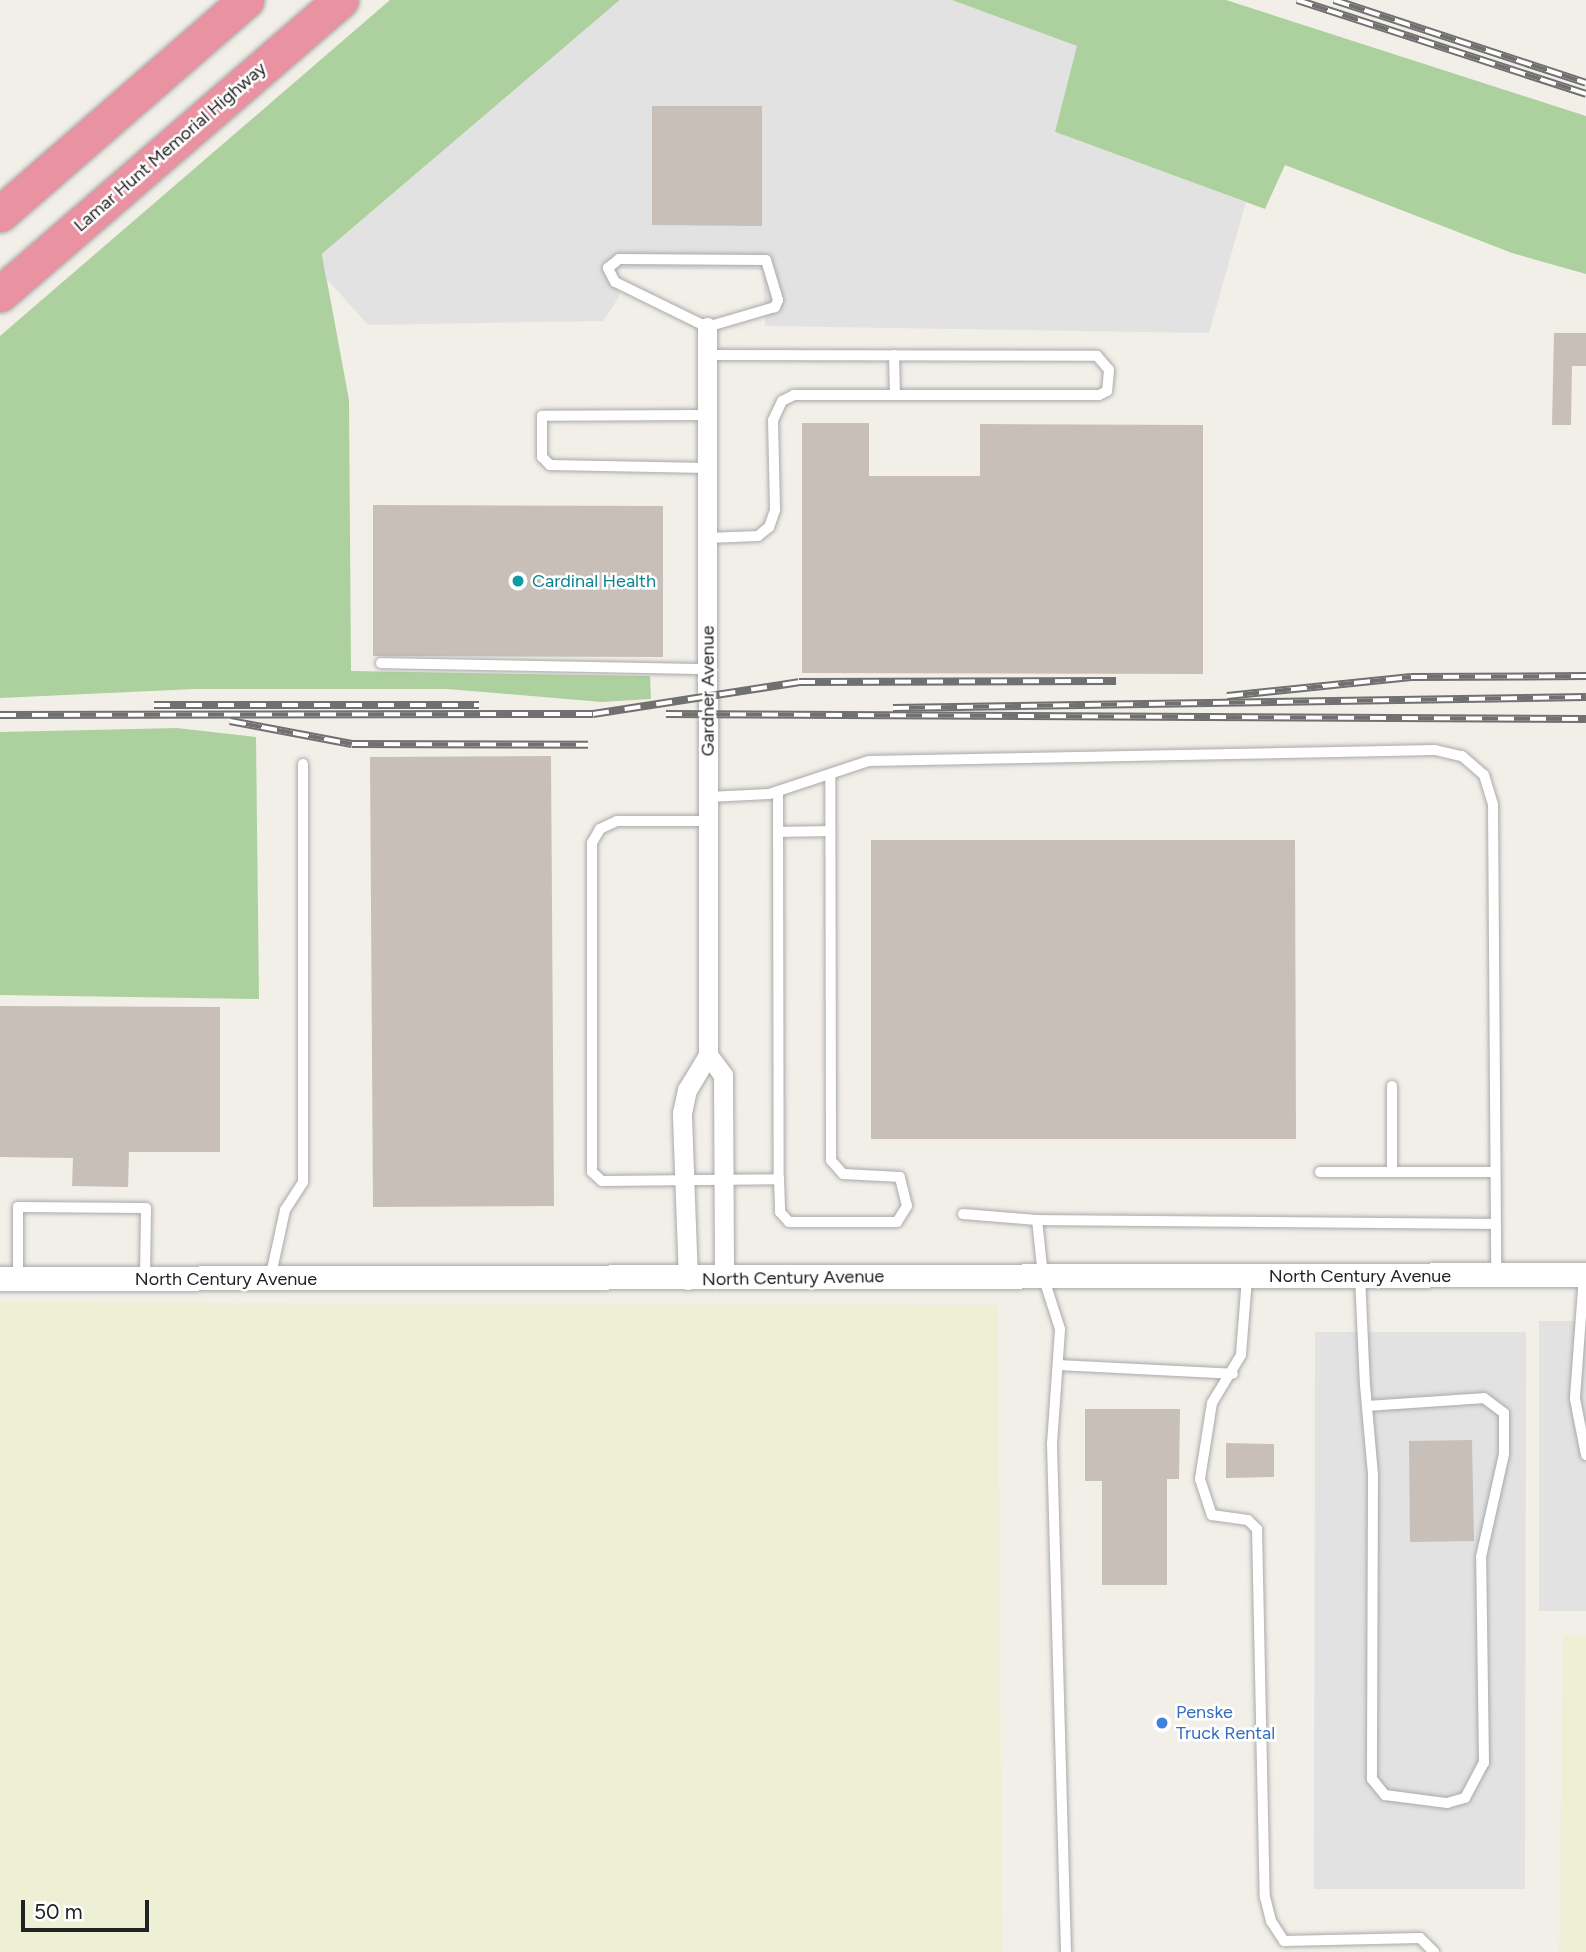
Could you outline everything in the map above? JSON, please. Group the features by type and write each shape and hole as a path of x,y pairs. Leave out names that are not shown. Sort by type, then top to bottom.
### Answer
{"highway":[{"path":"0,214 246,0"},
{"name":"Lamar Hunt Memorial Highway","path":"0,294 341,0"}],"street":[{"name":"Gardner Avenue","path":"707,327 708,1055 723,1075 724,1278"},
{"path":"688,1280 684,1180 687,1090 708,1055"},
{"name":"North Century Avenue","path":"9,1279 688,1280 1585,1275"}],"lane":[{"path":"611,262 769,262 775,307 707,327 615,282 611,262"},
{"path":"707,355 1097,356 1109,370 1107,391 1098,395 794,395 782,401 773,420 775,510 769,527 758,536 708,538"},
{"path":"894,355 895,395"},
{"path":"707,415 542,416 542,457 550,466 707,468"},
{"path":"381,663 708,669"},
{"path":"708,797 778,792 869,761 1435,750 1462,756 1484,775 1493,805 1496,1275"},
{"path":"270,1279 285,1210 303,1182 303,764"},
{"path":"778,792 779,1212 789,1222 889,1224 907,1206 900,1177 843,1174 831,1160 830,774"},
{"path":"708,821 617,821 595,834 592,852 591,1168 602,1181 779,1179"},
{"path":"778,832 830,831"},
{"path":"1392,1086 1392,1171"},
{"path":"1320,1172 1494,1172"},
{"path":"9,1279 18,1207 146,1208 145,1279"},
{"path":"963,1214 1037,1220 1495,1224"},
{"path":"1037,1220 1043,1276 1056,1308 1058,1366 1052,1444 1066,1952"},
{"path":"1585,1275 1575,1399 1586,1455"},
{"path":"1247,1276 1241,1355 1233,1374 1212,1402 1200,1479 1212,1515 1248,1520 1257,1529 1265,1897 1271,1921 1284,1941 1420,1937 1434,1952"},
{"path":"1360,1276 1368,1406 1372,1779 1385,1795 1447,1803 1465,1798 1484,1763 1481,1557 1504,1454 1504,1413 1484,1398 1368,1406"},
{"path":"1058,1366 1233,1374"}],"green space":[{"path":"390,0 620,0 322,254 349,400 351,671 650,676 651,699 602,702 447,689 195,689 0,698 0,336"},
{"path":"952,0 1226,0 1586,116 1586,274 1512,253 1285,165 1265,209 1055,132"},
{"path":"177,728 256,737 259,999 0,995 0,732"},
{"path":"0,1302 998,1305 1002,1952 0,1952"},
{"path":"1586,1635 1586,1952 1559,1952 1563,1636"}],"shaded area":[{"path":"620,0 952,0 1077,46 1055,132 1246,202 1209,333 765,326 763,270 618,269 619,297 603,321 368,325 326,278 322,254"},
{"path":"1539,1321 1586,1321 1586,1611 1539,1611"},
{"path":"1315,1332 1526,1332 1525,1889 1314,1889"}],"building":[{"path":"652,106 762,106 762,226 652,225"},
{"path":"1554,333 1586,333 1586,366 1572,366 1571,425 1552,425"},
{"path":"802,423 869,423 869,476 980,476 980,424 1203,425 1203,674 802,673"},
{"name":"Cardinal Health","path":"373,505 663,506 663,657 373,656"},
{"path":"551,756 554,1206 373,1207 370,757"},
{"path":"871,840 1295,840 1296,1139 871,1139"},
{"path":"0,1006 220,1007 220,1152 129,1152 128,1187 72,1186 73,1158 0,1157"},
{"path":"1085,1409 1180,1409 1179,1479 1167,1479 1167,1585 1102,1585 1102,1481 1085,1481"},
{"path":"1472,1440 1474,1541 1410,1542 1409,1441"},
{"path":"1226,1443 1274,1444 1274,1477 1226,1478"}],"railway":[{"path":"1297,0 1586,94"},
{"path":"1334,0 1586,83"},
{"path":"1227,696 1411,677 1586,676"},
{"path":"0,715 593,714 799,682 1116,681"},
{"path":"893,708 1586,697"},
{"path":"154,705 479,705"},
{"path":"666,714 1586,719"},
{"path":"230,721 352,744 588,745"}],"place":[{"name":"Cardinal Health","path":"518,581"},
{"name":"Penske Truck Rental","path":"1162,1723"}]}
